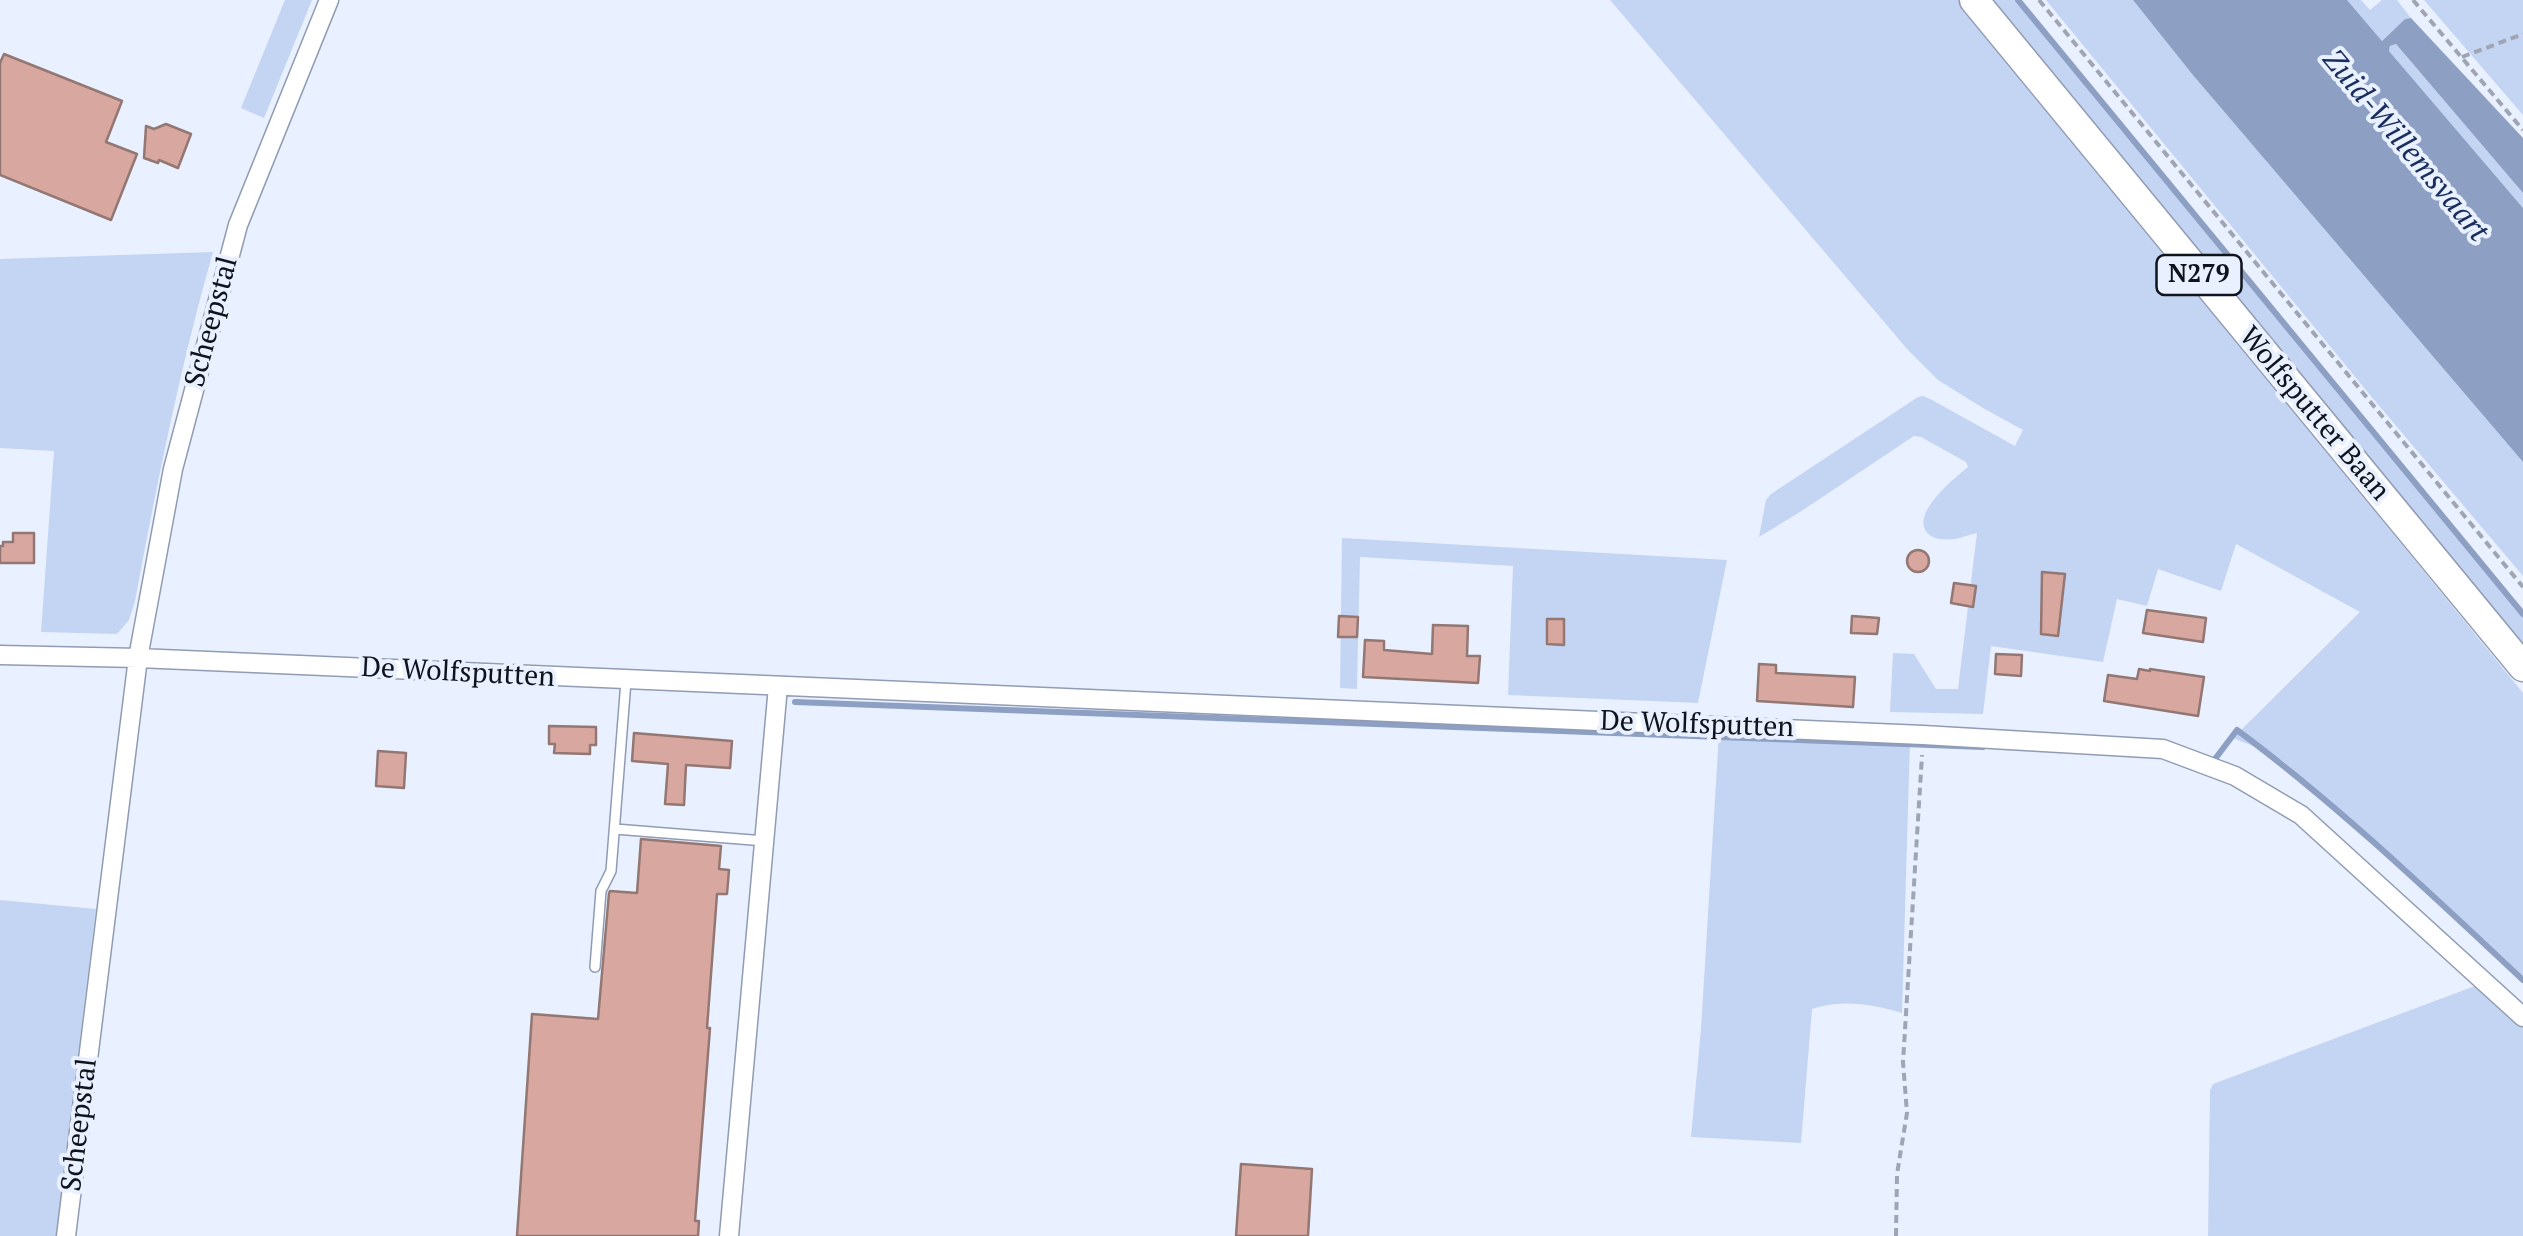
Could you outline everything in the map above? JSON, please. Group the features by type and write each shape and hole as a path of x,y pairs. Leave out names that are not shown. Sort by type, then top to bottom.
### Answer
{"main road":[{"name":"Wolfsputter Baan","path":"1974,0 2523,667"}],"street":[{"name":"Scheepstal","path":"66,1236 138,658 173,469 238,225 329,0"},
{"path":"0,654 138,658"},
{"name":"De Wolfsputten","path":"138,658 1924,735 2162,749 2235,776 2301,815 2523,1017"},
{"path":"729,1236 778,686"}],"lane":[{"path":"595,967 602,891 611,871 626,680"},
{"path":"615,829 764,841"}],"path":[{"name":"Wolfsputter Baan","path":"2039,0 2523,588"},
{"path":"2413,0 2523,130"},
{"path":"2461,57 2523,34"},
{"path":"1896,1236 1897,1174 1906,1113 1903,1062 1924,735"}],"shaded area":[{"path":"285,0 312,0 264,118 241,108"},
{"path":"1610,0 1958,0 2523,693 2523,980 2283,761 2233,738 2360,612 2236,544 2221,591 2158,569 2147,606 2117,599 2103,662 1991,646 1983,714 1890,712 1893,653 1914,654 1936,689 1958,689 1977,533 1955,539 1936,538 1925,528 1924,519 1935,498 1968,467 1966,462 1914,436 1759,537 1766,500 1918,397 1932,400 2015,446 2023,430 1938,380 1908,350"},
{"path":"1993,0 2021,0 2523,616 2523,648"},
{"path":"2046,0 2133,0 2523,462 2523,576 2370,395"},
{"path":"2347,0 2361,0 2370,10 2382,0 2397,0 2411,18 2382,41"},
{"path":"2424,0 2523,0 2523,115"},
{"path":"2396,44 2523,193 2523,208 2389,51"},
{"path":"213,252 180,382 129,620 117,634 41,632 54,451 0,448 0,259"},
{"path":"1342,538 1727,560 1698,703 1508,695 1513,566 1360,557 1357,689 1340,688"},
{"path":"1719,733 1910,740 1902,1013 1857,1004 1812,1009 1801,1143 1691,1137"},
{"path":"0,900 96,909 56,1236 0,1236"},
{"path":"2483,983 2523,1021 2523,1236 2208,1236 2213,1084"}],"water":[{"name":"Zuid-Willemsvaart","path":"2133,0 2347,0 2382,41 2411,18 2523,138 2523,193 2396,44 2390,46 2389,51 2523,208 2523,462 2192,74"}],"building":[{"path":"4,54 122,101 106,142 137,154 111,220 0,175 0,63"},
{"path":"166,124 191,134 178,168 144,158 146,126 154,129"},
{"path":"13,533 34,533 34,563 0,563 0,546 13,542"},
{"path":"1918,550 1926,553 1926,569 1918,572 1910,569 1907,561 1910,553"},
{"path":"2042,572 2065,574 2058,636 2041,634"},
{"path":"1954,583 1976,586 1973,607 1951,603"},
{"path":"2147,610 2206,618 2203,642 2143,633"},
{"path":"1339,616 1358,617 1357,637 1338,637"},
{"path":"1852,616 1879,618 1877,634 1851,633"},
{"path":"1547,619 1564,619 1564,645 1547,644"},
{"path":"1433,625 1468,626 1467,656 1480,656 1478,683 1363,677 1365,640 1384,641 1384,650 1432,654"},
{"path":"1996,654 2022,655 2021,676 1995,674"},
{"path":"1759,664 1776,665 1776,673 1855,677 1853,707 1757,701"},
{"path":"2139,669 2204,677 2198,716 2104,701 2108,675 2137,679"},
{"path":"549,726 596,727 596,745 590,745 590,754 554,753 555,744 549,744"},
{"path":"634,733 732,741 730,768 686,765 684,805 665,804 668,764 632,761"},
{"path":"378,751 406,753 404,788 376,786"},
{"path":"641,839 721,846 719,869 729,870 727,894 717,894 695,1221 699,1221 698,1236 517,1236 532,1014 598,1019 609,893 637,893"},
{"path":"1241,1164 1312,1169 1308,1236 1236,1236"}],"waterway":[{"path":"2018,0 2523,614"},
{"path":"795,702 1983,747"},
{"path":"2212,763 2237,730 2348,819 2523,980"}]}
